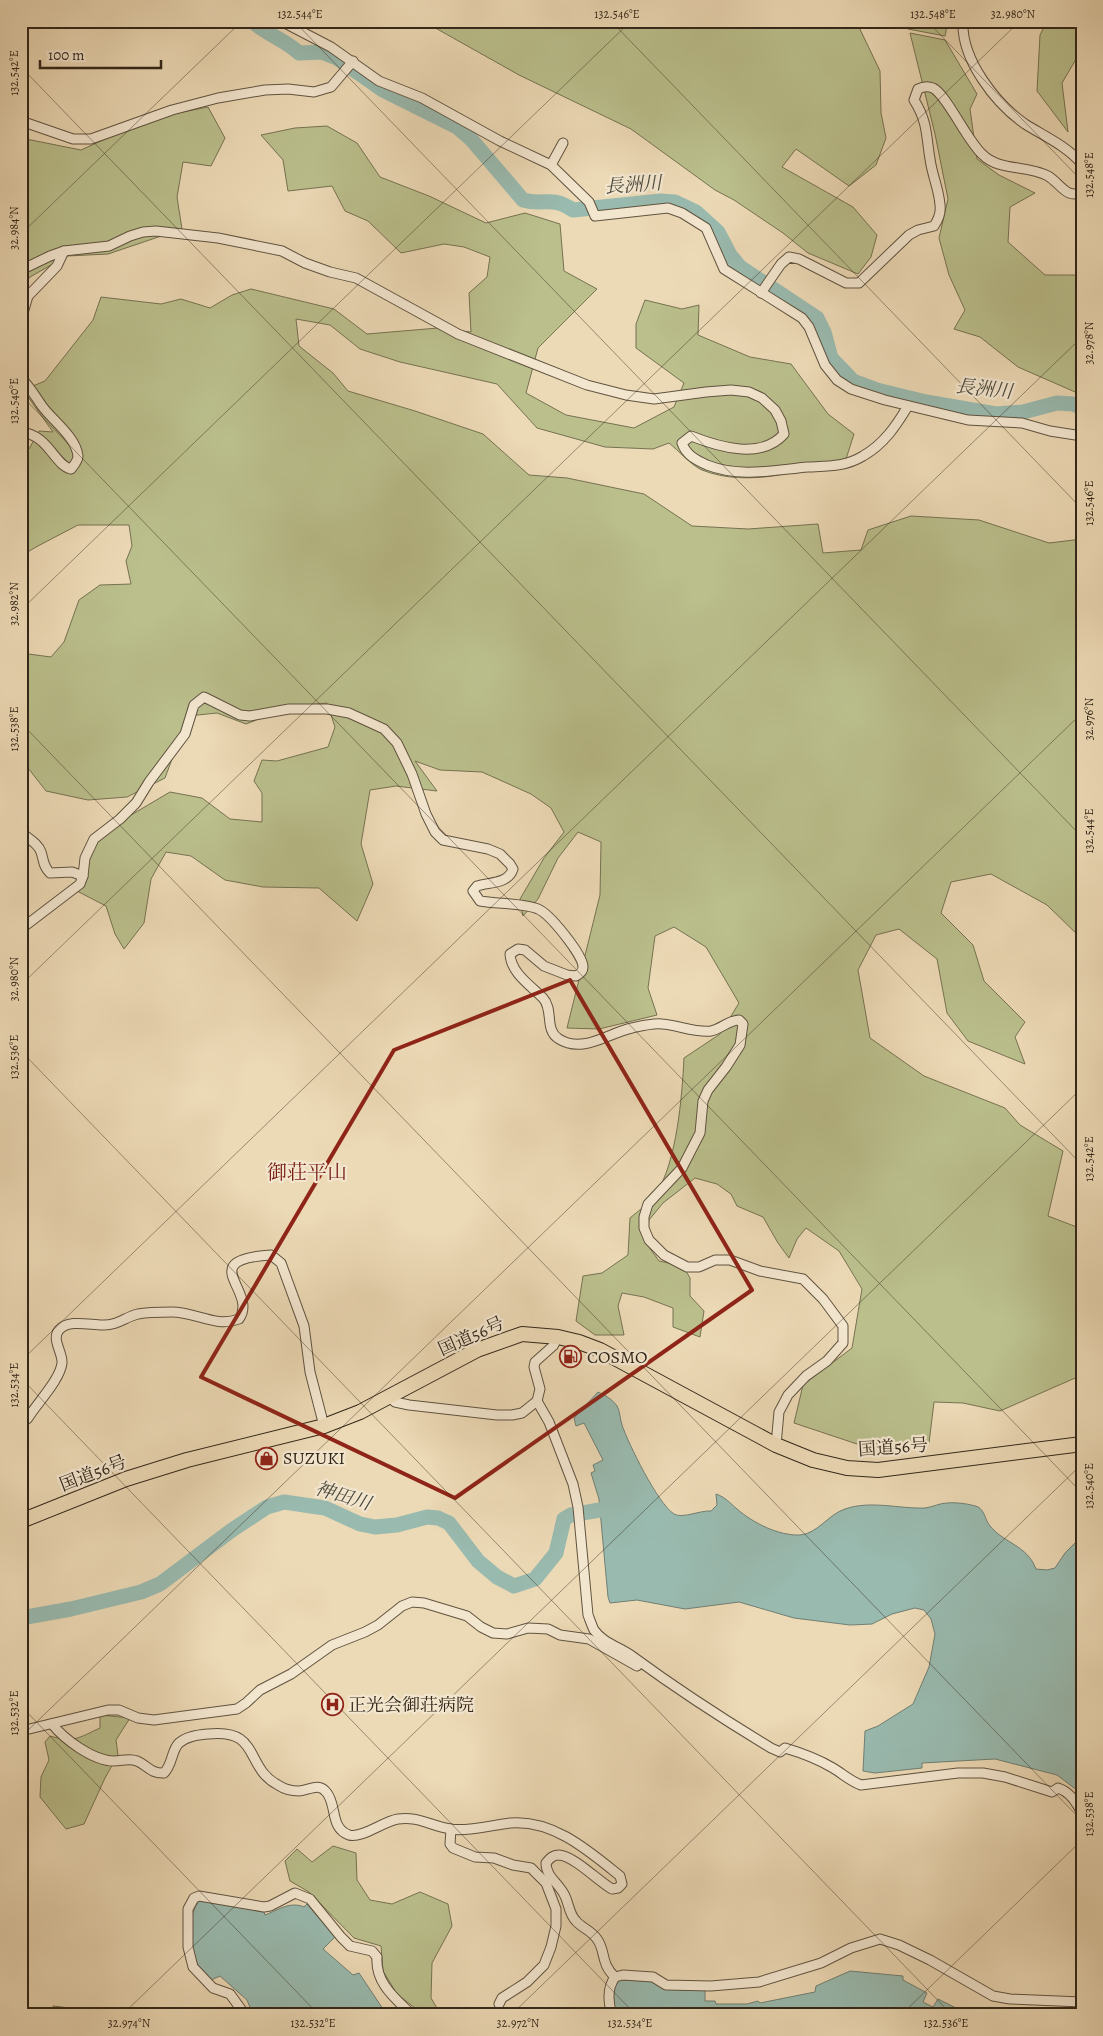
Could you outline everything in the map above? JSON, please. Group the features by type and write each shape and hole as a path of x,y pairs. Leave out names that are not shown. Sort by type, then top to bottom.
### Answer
{"highway":[{"name":"国道56号","path":"21,1521 126,1478 187,1460 324,1426 389,1398 477,1350 522,1334 558,1337 580,1342 600,1350 776,1444 813,1460 847,1468 878,1470 1082,1444"}],"street":[{"path":"92,21 97,21"},
{"path":"281,21 331,47 379,81 422,98 500,141 551,165 590,202 595,216 668,208 695,220 706,228 724,269 802,318 825,365 837,380 851,389 908,406 968,420 1022,423 1050,431 1082,436"},
{"path":"963,21 966,50 986,85 1015,116 1068,150 1082,164"},
{"path":"21,121 73,139 91,139 172,110 218,98 288,89 314,92 331,87 353,61"},
{"path":"761,292 780,264 789,257 800,258 846,283 858,283 909,235 918,230 934,226 938,220 940,205 930,160 928,135 919,108 914,100 918,89 924,87 932,88 941,95 969,140 983,156 994,162 1048,176 1069,194 1076,195 1082,192"},
{"path":"551,165 563,143"},
{"path":"21,270 64,251 109,246 144,232 156,231 218,238 282,251 322,269 356,278 458,334 587,384 626,395 654,399 715,392 749,392 762,398 774,410 781,421 784,434 777,442 765,448 730,448 715,446 691,436 682,443 684,449 698,461 732,472 766,472 846,464 863,457 882,443 908,406"},
{"path":"21,320 28,296 57,266 64,251"},
{"path":"21,378 34,391 42,406 66,433 76,449 78,458 75,465 71,469 66,468 49,447 37,437 32,433 21,432"},
{"path":"21,929 80,884 85,858 94,839 120,819 136,803 148,782 185,734 194,705 204,697 240,715 250,716 289,709 327,709 349,713 384,729 397,743 412,774 426,814 435,832 442,840 488,849 500,854 510,864 513,870 507,880 477,886 473,891 475,896 480,901 539,909 554,922 581,959 583,968 581,973 576,976 567,975 544,966 525,950 518,949 510,954 513,968 547,1002 552,1032 558,1038 568,1043 580,1045 594,1042 629,1028 660,1024 704,1031 715,1030 734,1020 739,1020 743,1024 740,1046 708,1090 703,1101 700,1133 682,1168 648,1204 644,1217 644,1228 649,1240 664,1254 687,1267 699,1267 715,1260 730,1260 760,1271 803,1279 823,1299 843,1326 844,1343 827,1360 806,1376 788,1395 779,1412 776,1444"},
{"path":"21,832 37,845 41,851 43,866 50,873 72,872 83,876"},
{"path":"21,1424 28,1418 60,1370 61,1353 56,1337 57,1332 62,1327 80,1324 112,1325 139,1314 173,1312 224,1322 234,1321 239,1318 243,1308 232,1275 236,1261 242,1258 271,1255 282,1264 304,1326 310,1372 324,1426"},
{"path":"389,1398 395,1402 409,1405 497,1415 522,1413 537,1400 540,1389 534,1362 553,1346 558,1337"},
{"path":"537,1400 573,1484 578,1507 588,1615 594,1630 605,1640 631,1655 648,1669 771,1748 780,1752 785,1748 809,1756 834,1769 850,1782 861,1785 958,1773 983,1773 1044,1791 1052,1792 1058,1788 1066,1791 1082,1813"},
{"path":"21,1731 108,1710 119,1710 138,1718 154,1720 237,1709 246,1704 260,1690 292,1674 332,1645 365,1632 378,1625 402,1606 412,1602 424,1603 467,1616 482,1628 493,1632 508,1634 528,1628 548,1629 560,1635 589,1639 640,1668 648,1669"},
{"path":"52,1724 59,1732 92,1756 101,1760 130,1759 138,1761 157,1774 164,1773 170,1767 178,1744 187,1739 195,1735 223,1732 232,1734 240,1738 248,1746 264,1773 275,1784 287,1790 300,1791 314,1786 323,1789 328,1794 336,1824 350,1836 360,1835 395,1819 410,1817 451,1829 528,1822 561,1834 620,1876 622,1884 618,1888 612,1889 571,1859 559,1855 551,1857 546,1862 549,1875 565,1896 570,1912 576,1922 598,1939 603,1958 610,1972 615,1977"},
{"path":"451,1829 450,1844 452,1848 475,1857 494,1858 513,1865 531,1868 546,1883 556,1910 556,1926 544,1965 528,1982 502,1998 499,2004"},
{"path":"243,2015 243,2012 230,1994 213,1988 193,1967 188,1947 188,1909 194,1898 199,1896 264,1907 270,1906 295,1893 310,1899 350,1946 372,1951 377,1957 376,1967 386,1988 412,2015"},
{"path":"612,2015 609,2002 612,1981 615,1977 623,1975 653,1977 666,1985 711,1986 759,1982 820,1964 851,1948 880,1939 899,1945 930,1960 993,1996 1082,2002"}],"highlighted area":[{"path":"570,980 752,1290 455,1498 201,1377 394,1050"}],"green space":[{"path":"423,21 856,21 880,71 881,113 886,138 876,165 849,186 796,149 782,167 853,207 877,235 871,257 858,274 808,253 783,233 734,200 715,190 631,129 519,75"},
{"path":"909,21 948,21 945,36 908,29"},
{"path":"1047,21 1082,21 1082,49 1062,83 1068,132 1037,91 1040,35"},
{"path":"910,33 945,40 977,94 970,109 977,159 999,175 1035,193 1010,207 1008,242 1045,275 1076,275 1082,269 1082,395 1018,367 980,337 954,329 965,310 949,275 939,238 948,199 935,134"},
{"path":"208,107 225,138 211,166 183,162 177,197 182,229 108,254 67,256 30,277 21,287 21,138 81,150 125,130 167,115"},
{"path":"327,126 357,143 380,177 429,196 486,223 525,213 560,224 564,271 597,289 538,348 526,393 566,415 634,428 674,407 684,383 636,348 636,324 645,300 682,309 699,305 698,335 750,357 791,364 828,414 854,434 846,459 774,476 737,478 720,475 698,468 669,443 653,449 605,447 537,428 497,384 400,362 360,349 330,325 296,319 299,346 333,373 348,391 483,434 529,475 567,478 644,494 692,526 748,529 818,524 823,553 861,550 868,530 911,516 979,520 1049,543 1082,539 1082,939 1047,905 991,874 951,882 941,913 973,945 984,981 1025,1022 1015,1037 1025,1064 968,1041 947,1013 937,959 899,929 876,935 858,970 870,1038 924,1076 1005,1108 1020,1125 1063,1151 1048,1216 1082,1229 1082,1375 1000,1411 963,1403 934,1402 929,1443 857,1444 794,1423 803,1385 852,1348 862,1289 839,1251 806,1228 797,1239 789,1258 763,1217 737,1206 731,1194 717,1184 695,1178 663,1203 649,1220 646,1243 659,1261 683,1266 690,1278 690,1296 704,1311 700,1337 673,1327 673,1308 644,1297 622,1293 618,1306 624,1335 595,1335 576,1321 583,1276 602,1273 628,1255 630,1218 656,1194 663,1180 674,1147 682,1091 684,1058 720,1034 739,1003 706,947 674,927 655,936 648,988 657,1015 599,1029 567,1028 600,895 601,842 578,832 558,858 538,899 523,916 520,899 544,858 564,832 551,808 531,794 482,772 440,770 415,761 437,791 396,786 370,790 361,844 373,884 357,921 319,888 263,887 225,880 191,856 166,852 151,879 144,923 124,949 115,934 106,906 77,891 83,866 104,831 170,792 202,798 230,819 262,822 262,793 254,781 262,760 277,761 328,747 335,727 327,703 290,707 246,724 217,713 188,716 165,778 127,797 88,800 46,791 21,759 21,653 51,657 64,642 79,600 100,585 131,584 126,561 132,546 129,525 78,525 21,556 21,451 29,449 39,431 53,432 23,390 45,381 93,320 101,297 161,304 181,299 210,308 232,295 251,289 334,309 367,334 438,328 471,332 469,293 487,277 490,257 464,247 444,244 401,253 368,221 345,211 332,186 288,191 283,160 261,135 295,128"},
{"path":"100,1715 130,1718 116,1740 118,1755 84,1824 66,1829 40,1797 41,1777 49,1760 45,1742 50,1736 71,1739 100,1728"},
{"path":"333,1846 356,1853 357,1880 370,1900 392,1904 420,1892 448,1904 452,1926 432,1963 431,1998 441,2015 424,2015 397,1994 383,1971 381,1946 354,1938 309,1892 290,1881 285,1861 297,1849 312,1862"},
{"path":"53,2006 130,2015 54,2015"}],"water":[{"path":"598,1392 613,1401 617,1406 625,1434 644,1473 667,1508 677,1515 711,1511 717,1505 716,1494 725,1498 758,1524 775,1531 800,1535 812,1531 839,1512 855,1506 875,1505 925,1508 944,1503 963,1504 978,1507 984,1513 990,1526 1027,1555 1036,1569 1047,1570 1055,1568 1065,1553 1082,1536 1082,1794 1057,1775 995,1759 922,1763 922,1768 875,1773 863,1771 865,1731 878,1726 913,1704 929,1667 935,1634 931,1619 924,1610 915,1608 892,1614 872,1624 850,1625 794,1618 739,1602 685,1609 637,1600 610,1603 599,1499 591,1473 595,1471 593,1465 603,1460 584,1423 576,1426 574,1418"},
{"path":"201,1900 264,1912 265,1915 289,1906 299,1905 304,1907 307,1904 335,1937 323,1949 353,1975 359,1973 387,2015 253,2015 247,2000 220,1976 211,1980 197,1966 191,1941 191,1921 196,1905"},
{"path":"850,1971 903,1976 903,1980 927,1993 923,2002 933,2007 938,1999 970,2015 639,2015 637,2008 617,2015 613,2001 613,1992 620,1980 652,1981 705,1989 705,2001 715,2001 716,2004 747,2004 758,2001 760,2003 815,1992 816,1986"}],"waterway":[{"name":"長洲川","path":"252,21 299,53 322,52 337,58 383,90 457,127 471,139 523,200 559,203 573,210 661,201 675,202 696,212 718,232 730,255 740,267 817,318 824,332 831,358 853,381 877,390 926,402 996,414 1023,412 1057,403 1073,404 1082,408"},
{"name":"神田川","path":"21,1618 71,1609 141,1592 160,1584 232,1530 267,1507 284,1502 325,1508 360,1524 375,1527 397,1525 427,1517 438,1518 449,1523 478,1561 497,1577 514,1586 535,1579 556,1553 564,1519 571,1515 611,1508"}],"place":[{"name":"COSMO","path":"571,1357"},
{"name":"SUZUKI","path":"267,1458"},
{"name":"正光会御荘病院","path":"332,1705"}],"district":[{"name":"御荘平山","path":"307,1172"}]}
